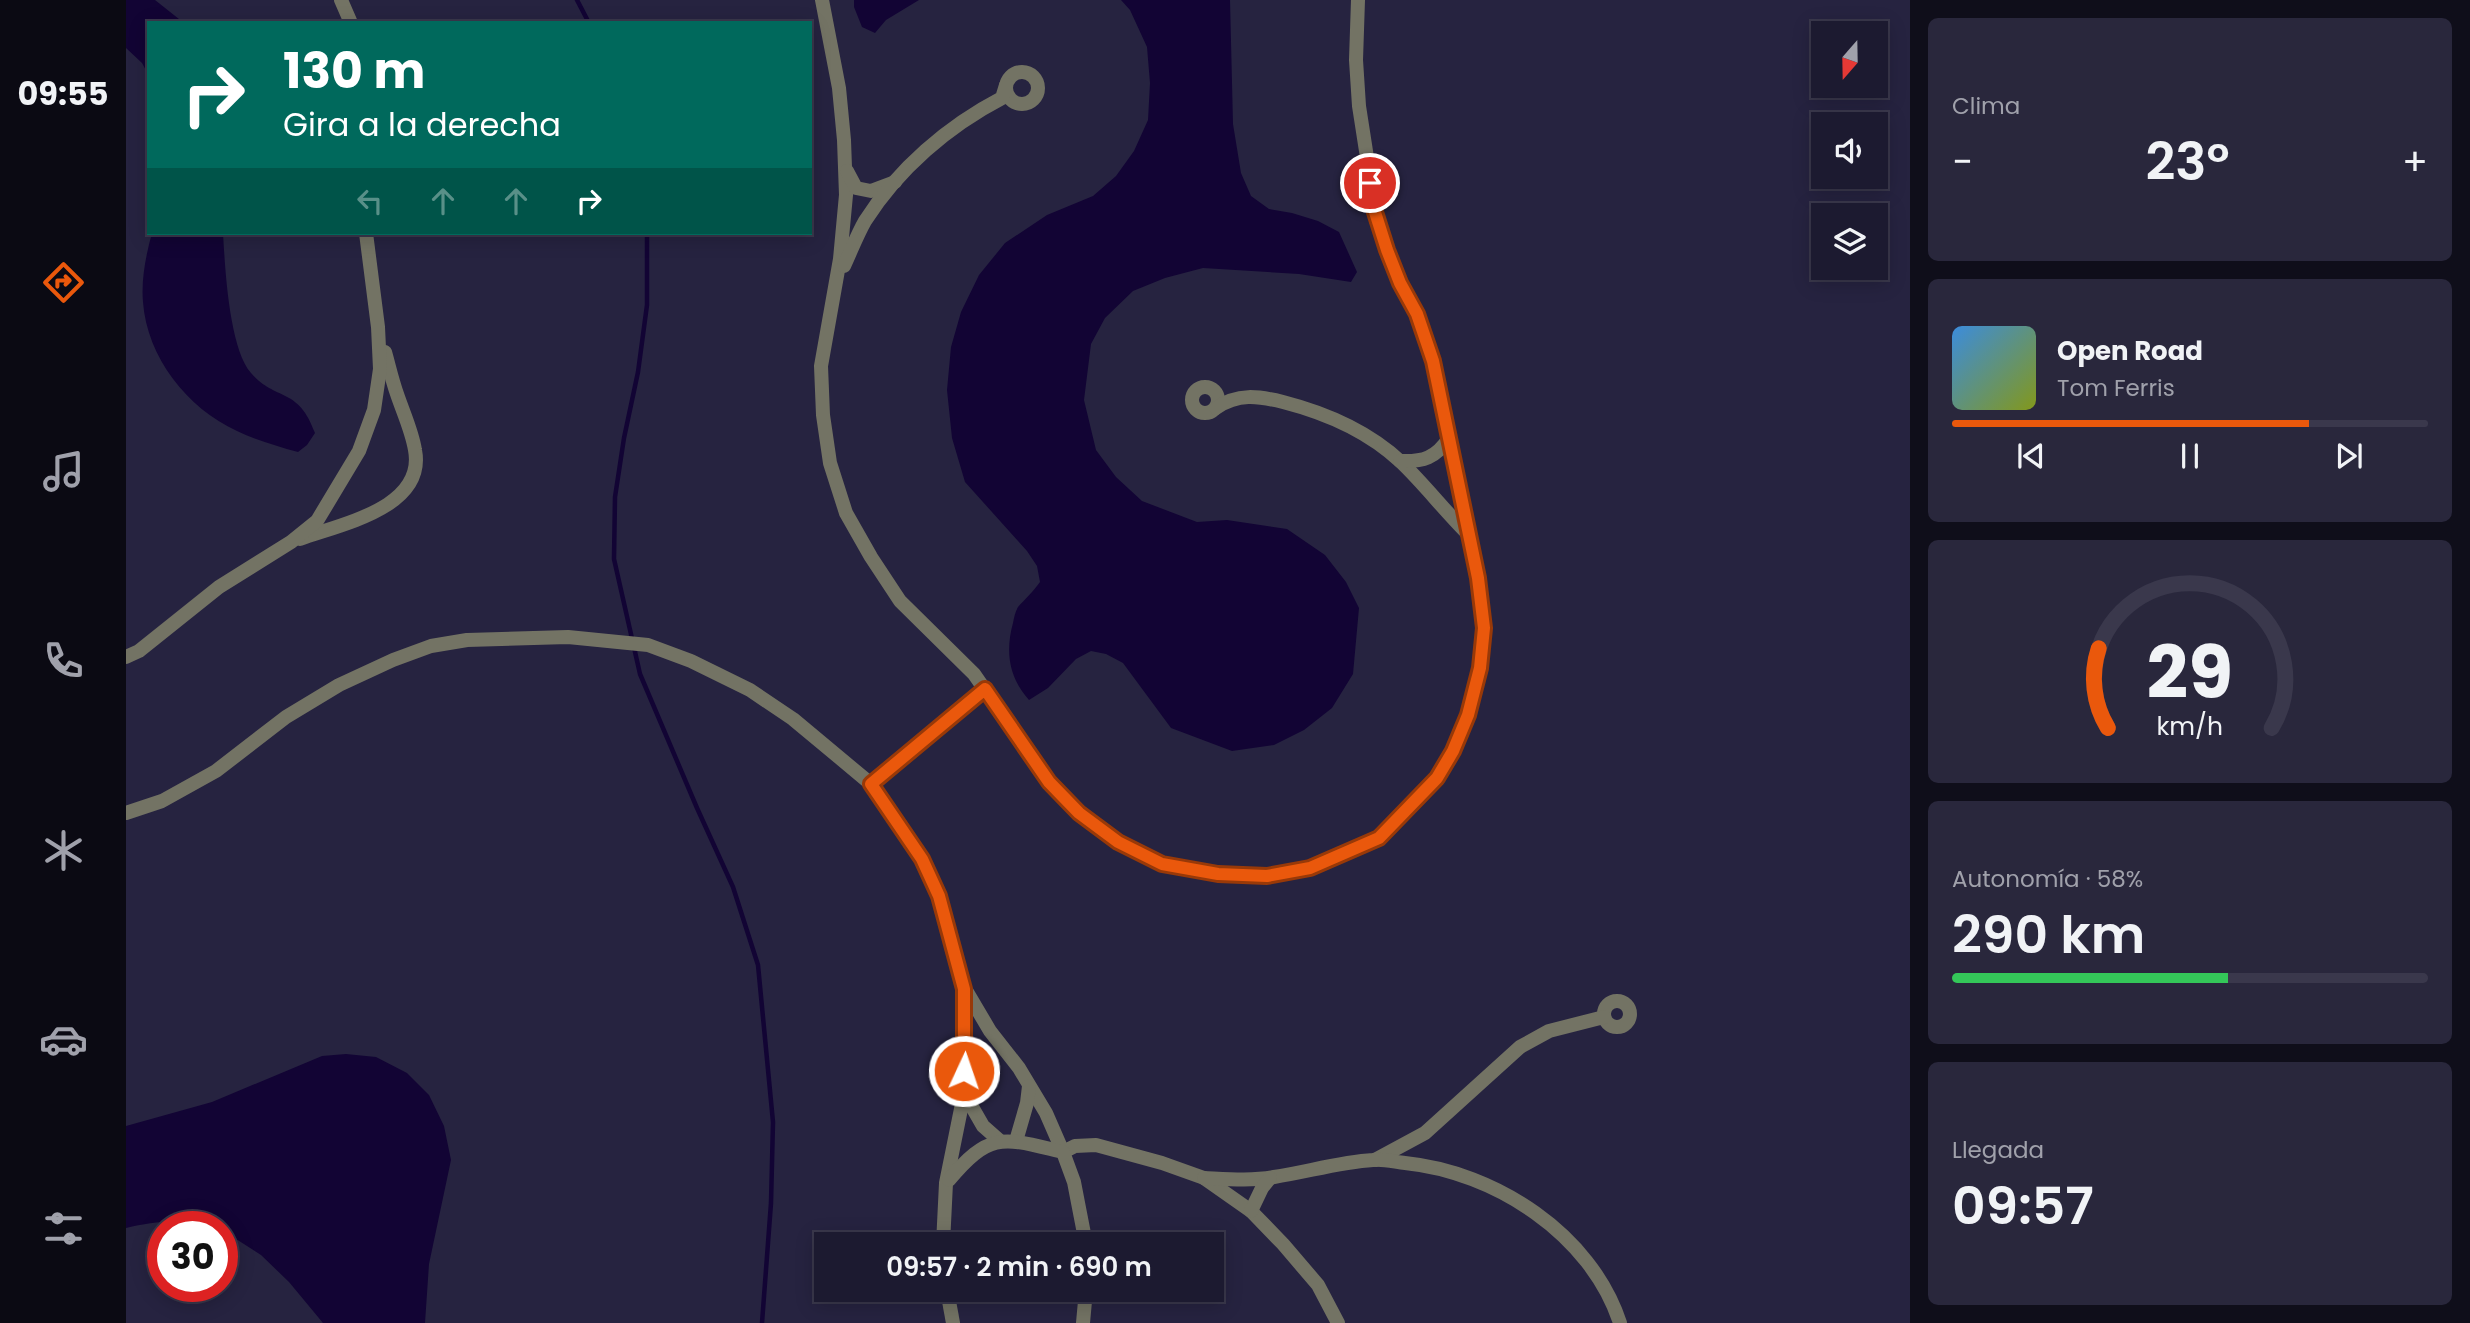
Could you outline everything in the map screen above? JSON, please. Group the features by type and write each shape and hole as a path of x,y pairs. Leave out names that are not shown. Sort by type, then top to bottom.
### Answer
{"street":[{"path":"341,0 350,21"},
{"path":"822,0 839,88 845,166 845,208 837,279 821,366 822,403 830,463 846,513 900,601 974,674 1049,782 1079,813 1118,842 1162,864 1218,874 1267,876 1310,868 1379,838 1437,778 1453,751 1468,715 1480,668 1484,628 1478,578 1433,361 1417,314 1400,283 1387,250 1374,209 1359,106 1356,61 1357,0"},
{"path":"837,279 865,222 895,182 940,138 969,115 1007,95"},
{"path":"845,166 856,188 872,191 895,182"},
{"path":"126,657 157,637 219,587 291,542 317,520 359,451 373,410 380,369 378,327 366,235"},
{"path":"291,542 379,510 395,501 408,488 416,471 416,451 378,327"},
{"path":"1229,399 1213,388 1203,386 1194,392 1191,402 1197,411 1202,413 1212,411 1229,399 1247,397 1274,400 1308,409 1345,424 1380,445 1400,461 1468,534"},
{"path":"1213,388 1219,397 1216,408"},
{"path":"1400,461 1425,460 1441,449 1449,438"},
{"path":"126,813 162,801 216,771 286,717 339,685 431,646 467,640 568,637 648,645 691,660 750,690 793,719 871,784 922,859 939,896 964,989 966,1033 963,1090 946,1183 944,1232"},
{"path":"871,784 985,689"},
{"path":"964,989 982,1020 1019,1068 1046,1113 1074,1182 1084,1232"},
{"path":"1374,1160 1425,1133 1450,1114 1520,1048 1549,1031 1583,1020 1604,1017"},
{"path":"1016,1141 1029,1086"},
{"path":"963,1090 983,1126 1000,1141"},
{"path":"1425,1133 1422,1144 1428,1165"},
{"path":"946,1183 976,1151 1000,1141 1016,1141 1063,1152 1075,1146 1096,1145 1162,1163 1204,1178 1251,1211 1318,1285 1338,1323"},
{"path":"1204,1178 1270,1178 1374,1160 1428,1165 1472,1177 1520,1203 1563,1235 1596,1275 1616,1310 1620,1323"},
{"path":"1251,1211 1270,1178"},
{"path":"949,1302 953,1323"},
{"path":"1083,1323 1085,1302"}],"shaded area":[{"path":"126,0 155,0 181,21 147,21 147,72 142,63 126,48"},
{"path":"854,0 919,0 886,20 875,33 862,27"},
{"path":"1121,0 1230,0 1233,124 1241,173 1251,196 1269,209 1318,221 1339,232 1357,272 1351,282 1299,274 1203,268 1165,278 1133,291 1105,318 1091,344 1084,400 1096,450 1116,477 1142,501 1197,522 1227,520 1287,529 1325,555 1346,582 1359,608 1353,674 1332,708 1304,730 1274,745 1232,751 1171,728 1123,663 1106,654 1091,651 1076,659 1048,688 1029,700 1013,674 1009,644 1017,609 1040,582 1037,566 1027,551 965,482 952,438 947,390 951,347 961,312 979,275 1005,243 1047,215 1093,196 1116,176 1134,151 1148,120 1150,83 1147,47 1130,10"},
{"path":"152,235 223,235 233,327 244,361 260,382 294,401 301,408 315,433 307,445 298,452 237,431 202,409 186,395 161,361 152,342 143,302 145,267"},
{"path":"346,1054 376,1057 407,1073 429,1095 444,1126 451,1160 429,1264 425,1323 323,1323 289,1282 261,1255 238,1240 238,1211 147,1211 147,1224 126,1228 126,1126 212,1102 322,1056"}],"waterway":[{"path":"577,0 588,21"},
{"path":"647,235 647,305 638,372 615,497 614,559 640,674 733,887 758,965 773,1122 771,1203 762,1323"}],"route":[{"path":"964,1071 964,989 954,943 939,896 922,859 871,784 985,689 1049,782 1079,813 1118,842 1162,864 1218,874 1267,876 1310,868 1379,838 1437,778 1453,751 1468,715 1480,668 1484,628 1478,578 1433,361 1417,314 1400,283 1387,250 1374,209 1370,183"}]}
